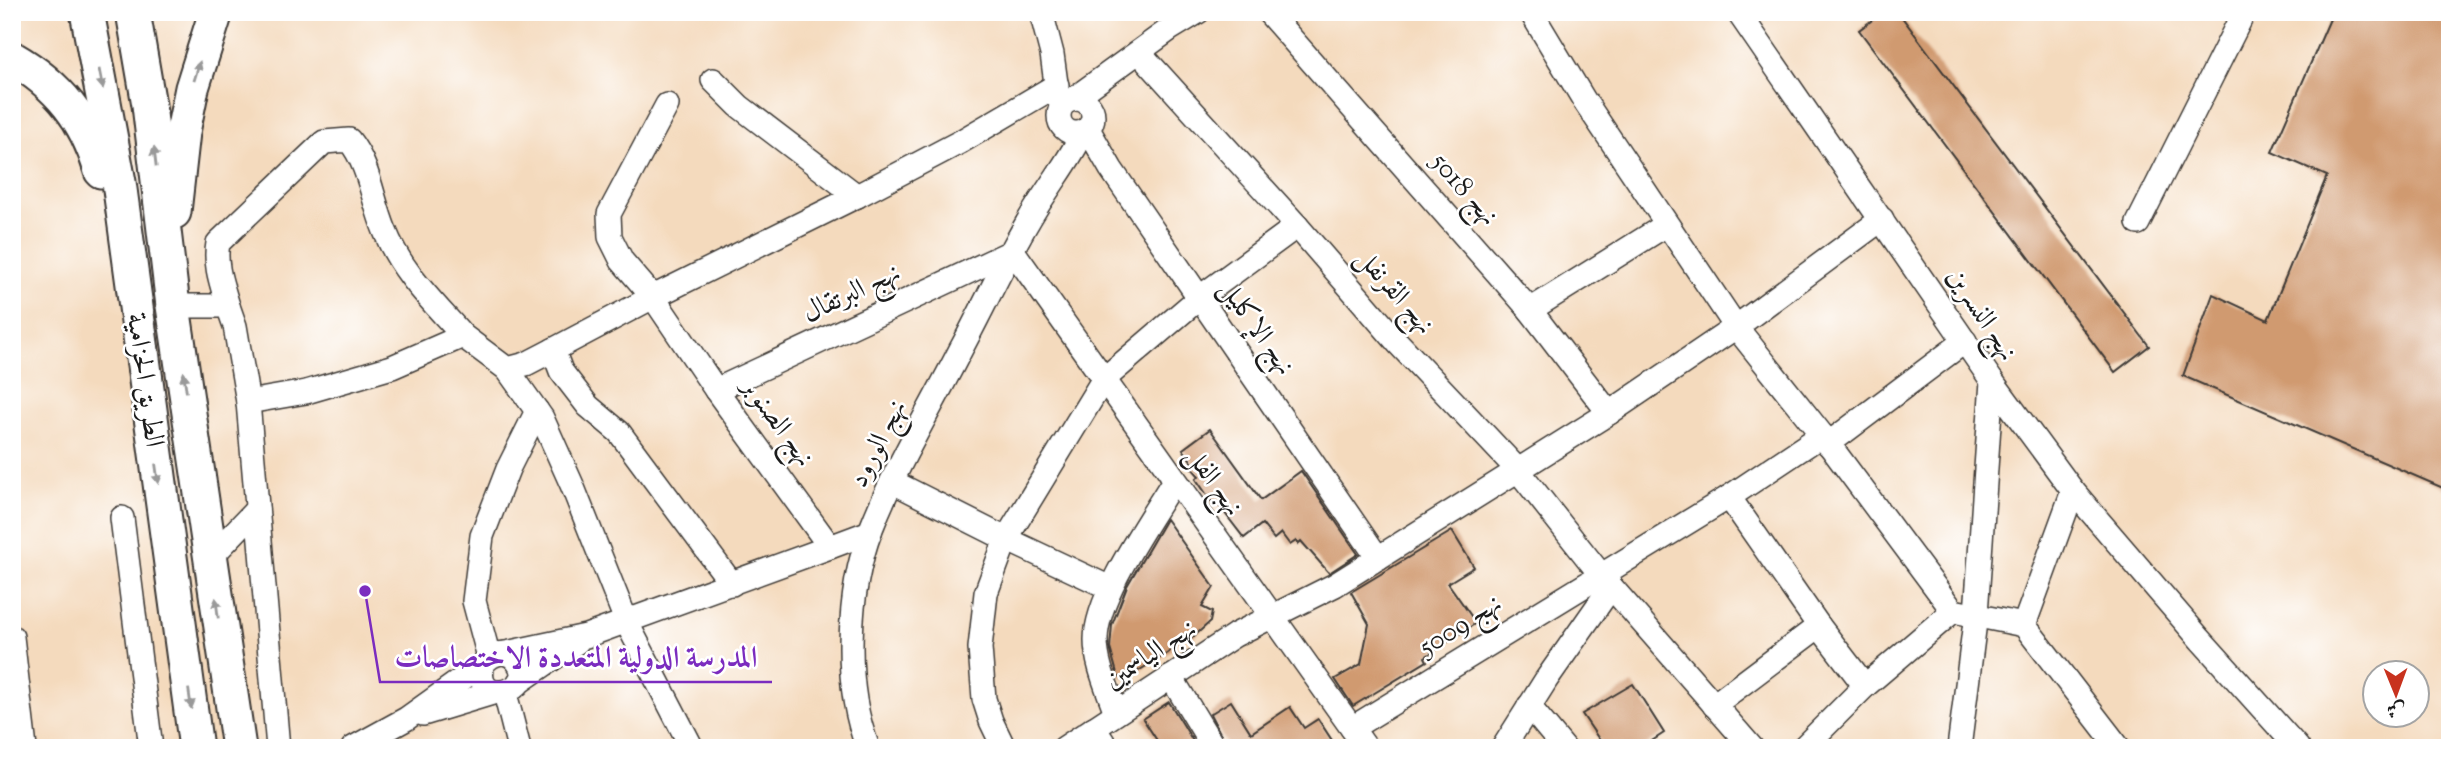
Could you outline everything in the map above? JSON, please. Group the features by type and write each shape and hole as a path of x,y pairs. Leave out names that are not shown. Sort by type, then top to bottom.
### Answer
{"highway":[{"name":"الطريق الحزامية","path":"87,12 118,181 196,748"},
{"name":"الطريق الحزامية","path":"133,12 149,105 173,306 239,748"},
{"path":"168,260 185,121 192,88 216,12"},
{"path":"12,58 48,82 87,130 128,261"}],"street":[{"path":"1041,12 1076,111"},
{"path":"507,369 526,364 553,351 961,142 1076,111 1130,58 1198,12"},
{"name":"نهج 5018","path":"1268,12 1531,310 1609,413"},
{"path":"1531,12 1584,100 1736,327 1825,440 1965,612 2024,625 2119,748"},
{"name":"نهج النسرين","path":"1738,12 1992,380 1965,612 1959,748"},
{"path":"2138,223 2244,12"},
{"name":"نهج القرنفل","path":"1130,58 1297,226 1398,343 1517,470 1606,581 1752,748"},
{"path":"713,80 739,106 857,197"},
{"name":"نهج الصنوبر","path":"667,105 609,214 610,237 622,261 653,298 830,547"},
{"name":"نهج الورود","path":"868,748 858,712 852,653 857,585 870,532 893,482 1047,191 1056,157 1076,111"},
{"name":"نهج الإكليل","path":"1076,111 1111,169 1378,558"},
{"path":"278,748 248,402 235,326 217,267 218,243 324,142 349,140 360,153 385,231 404,268 463,336 507,369 537,411 572,485 627,623 692,748"},
{"name":"نهج الياسمين","path":"1064,748 1236,635 1335,585 1609,413 1736,327 1882,219"},
{"path":"1531,310 1666,225"},
{"path":"1004,748 984,699 980,648 986,593 1006,539 1103,380 1199,298 1297,226"},
{"name":"نهج الفل","path":"1013,251 1366,748"},
{"name":"نهج البرتقال","path":"716,390 1013,251"},
{"path":"173,306 228,306"},
{"path":"248,402 306,392 392,367 463,336"},
{"name":"نهج 5009","path":"1352,728 1606,581 1729,497 1825,440 1965,341"},
{"path":"553,351 561,371 588,406 619,432 732,584"},
{"path":"1992,380 2073,491 2298,748"},
{"path":"493,658 474,601 482,536 508,469 537,411"},
{"path":"1116,713 1102,671 1096,638 1100,617 1110,588 1174,480"},
{"path":"893,482 1110,588"},
{"path":"2024,625 2073,491"},
{"path":"1729,497 1864,686"},
{"path":"211,557 257,509"},
{"path":"122,518 151,748"},
{"path":"353,748 406,719 493,658 586,636 627,623 870,532"},
{"path":"1503,748 1606,581"},
{"path":"1803,748 1864,686 1965,612"},
{"path":"1714,705 1819,626"},
{"path":"406,719 507,689 586,636"},
{"path":"12,637 25,748"},
{"path":"514,657 520,665 522,673 507,689 488,688 483,681 481,673 493,658 514,657"},
{"path":"1171,677 1214,748"},
{"path":"507,689 519,748"},
{"path":"1529,706 1564,748"},
{"path":"1094,728 1107,748"}],"building":[{"path":"1883,12 1898,12 2149,346 2115,372 1859,30"},
{"path":"2333,12 2450,12 2450,491 2183,376 2213,294 2268,320 2327,176 2272,152"},
{"path":"1210,429 1261,500 1301,471 1358,554 1329,573 1301,541 1290,545 1281,533 1274,539 1262,524 1244,538 1217,503 1214,505 1196,479 1199,476 1191,467 1194,465 1183,449"},
{"path":"1166,519 1214,587 1202,607 1212,612 1210,622 1191,639 1184,634 1168,653 1128,677 1118,677 1110,648 1112,625 1127,586"},
{"path":"1452,531 1474,567 1448,583 1476,623 1425,657 1427,661 1353,706 1335,679 1361,664 1369,624 1351,592"},
{"path":"1633,684 1664,733 1641,748 1605,748 1582,714"},
{"path":"1231,701 1251,733 1290,707 1304,728 1318,719 1337,748 1228,748 1210,714"},
{"path":"1169,702 1197,748 1162,748 1143,719"}],"place":[{"name":"المدرسة الدولية المتعددة الاختصاصات","path":"365,591"}]}
